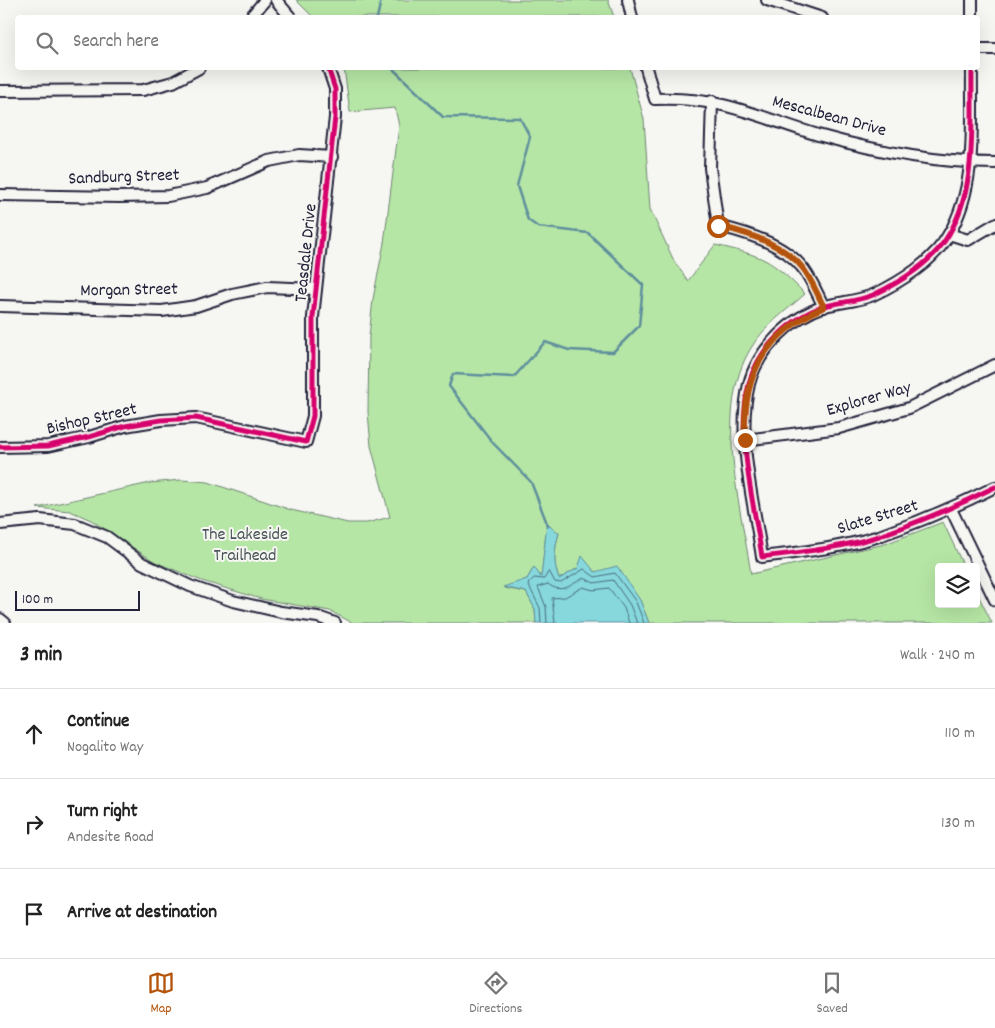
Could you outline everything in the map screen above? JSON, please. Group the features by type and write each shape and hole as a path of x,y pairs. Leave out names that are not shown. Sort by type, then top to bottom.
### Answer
{"street":[{"path":"252,15 265,0"},
{"path":"276,0 288,15"},
{"path":"628,0 631,15"},
{"path":"766,0 813,15"},
{"path":"972,0 972,15"},
{"path":"980,49 995,49"},
{"path":"0,91 143,90 173,82 195,70"},
{"name":"Teasdale Drive","path":"306,442 313,416 316,289 332,157 335,89 329,70"},
{"name":"Mescalbean Drive","path":"647,70 655,99 683,98 712,101 819,135 922,158 971,163 995,163"},
{"path":"745,440 748,390 762,354 782,332 809,314 824,307 871,296 907,276 936,250 949,234 961,204 971,163 972,70"},
{"path":"712,101 710,168 718,226 745,233 771,244 801,265 824,307"},
{"name":"Sandburg Street","path":"0,195 119,198 168,196 208,188 269,161 299,155 332,157"},
{"path":"949,234 968,240 995,224"},
{"name":"Morgan Street","path":"0,306 162,311 196,306 232,294 267,287 316,289"},
{"name":"Explorer Way","path":"745,440 839,428 909,408 995,365"},
{"name":"Bishop Street","path":"0,447 48,446 89,437 125,426 196,418 306,442"},
{"name":"Slate Street","path":"745,440 762,557 810,551 877,536 951,509 995,487"},
{"path":"951,509 995,600"},
{"path":"0,524 40,520 75,524 107,537 142,563 190,586 233,600 281,612 318,617 335,623"},
{"path":"0,618 5,623"}],"green space":[{"path":"296,0 608,0 613,15 311,15"},
{"name":"The Lakeside Trailhead","path":"344,70 631,70 644,119 650,209 674,261 688,281 715,245 744,252 765,260 783,273 805,294 776,319 756,340 740,372 734,400 732,429 733,459 751,574 885,544 943,522 962,563 935,563 935,608 980,608 980,599 992,623 649,623 640,600 595,572 578,568 559,579 555,556 559,533 547,524 541,578 534,567 527,579 504,588 526,592 535,609 536,623 353,623 330,611 261,599 202,581 155,562 91,520 70,511 37,508 150,483 181,480 208,482 291,510 348,523 367,523 390,517 371,446 368,412 369,337 373,299 384,243 399,126 395,108 350,112"}],"water":[{"path":"547,524 559,533 555,556 559,579 578,568 582,556 595,572 617,566 640,600 649,623 536,623 535,609 526,592 503,587 527,579 534,567 541,577"}],"waterway":[{"path":"378,15 381,0"},
{"path":"394,70 443,117 520,118 530,137 517,186 528,220 538,227 588,233 643,285 639,326 613,352 569,350 545,342 514,377 453,374 449,386 493,443 531,482 548,526"}],"cycle path":[{"path":"0,447 48,446 89,437 125,426 161,420 196,418 306,442 313,416 313,317 335,117 335,89 329,70"},
{"path":"972,70 972,131 969,174 965,195 958,215 943,244 926,262 895,284 867,297 825,306 812,311 788,326 778,336 760,359 753,371 749,384 745,405 745,448 762,557 836,547 879,536 938,513 995,487"}],"route":[{"path":"718,226 745,233 771,244 801,265 824,307 809,314 782,332 762,354 754,368 749,383 745,404 745,440"}]}
